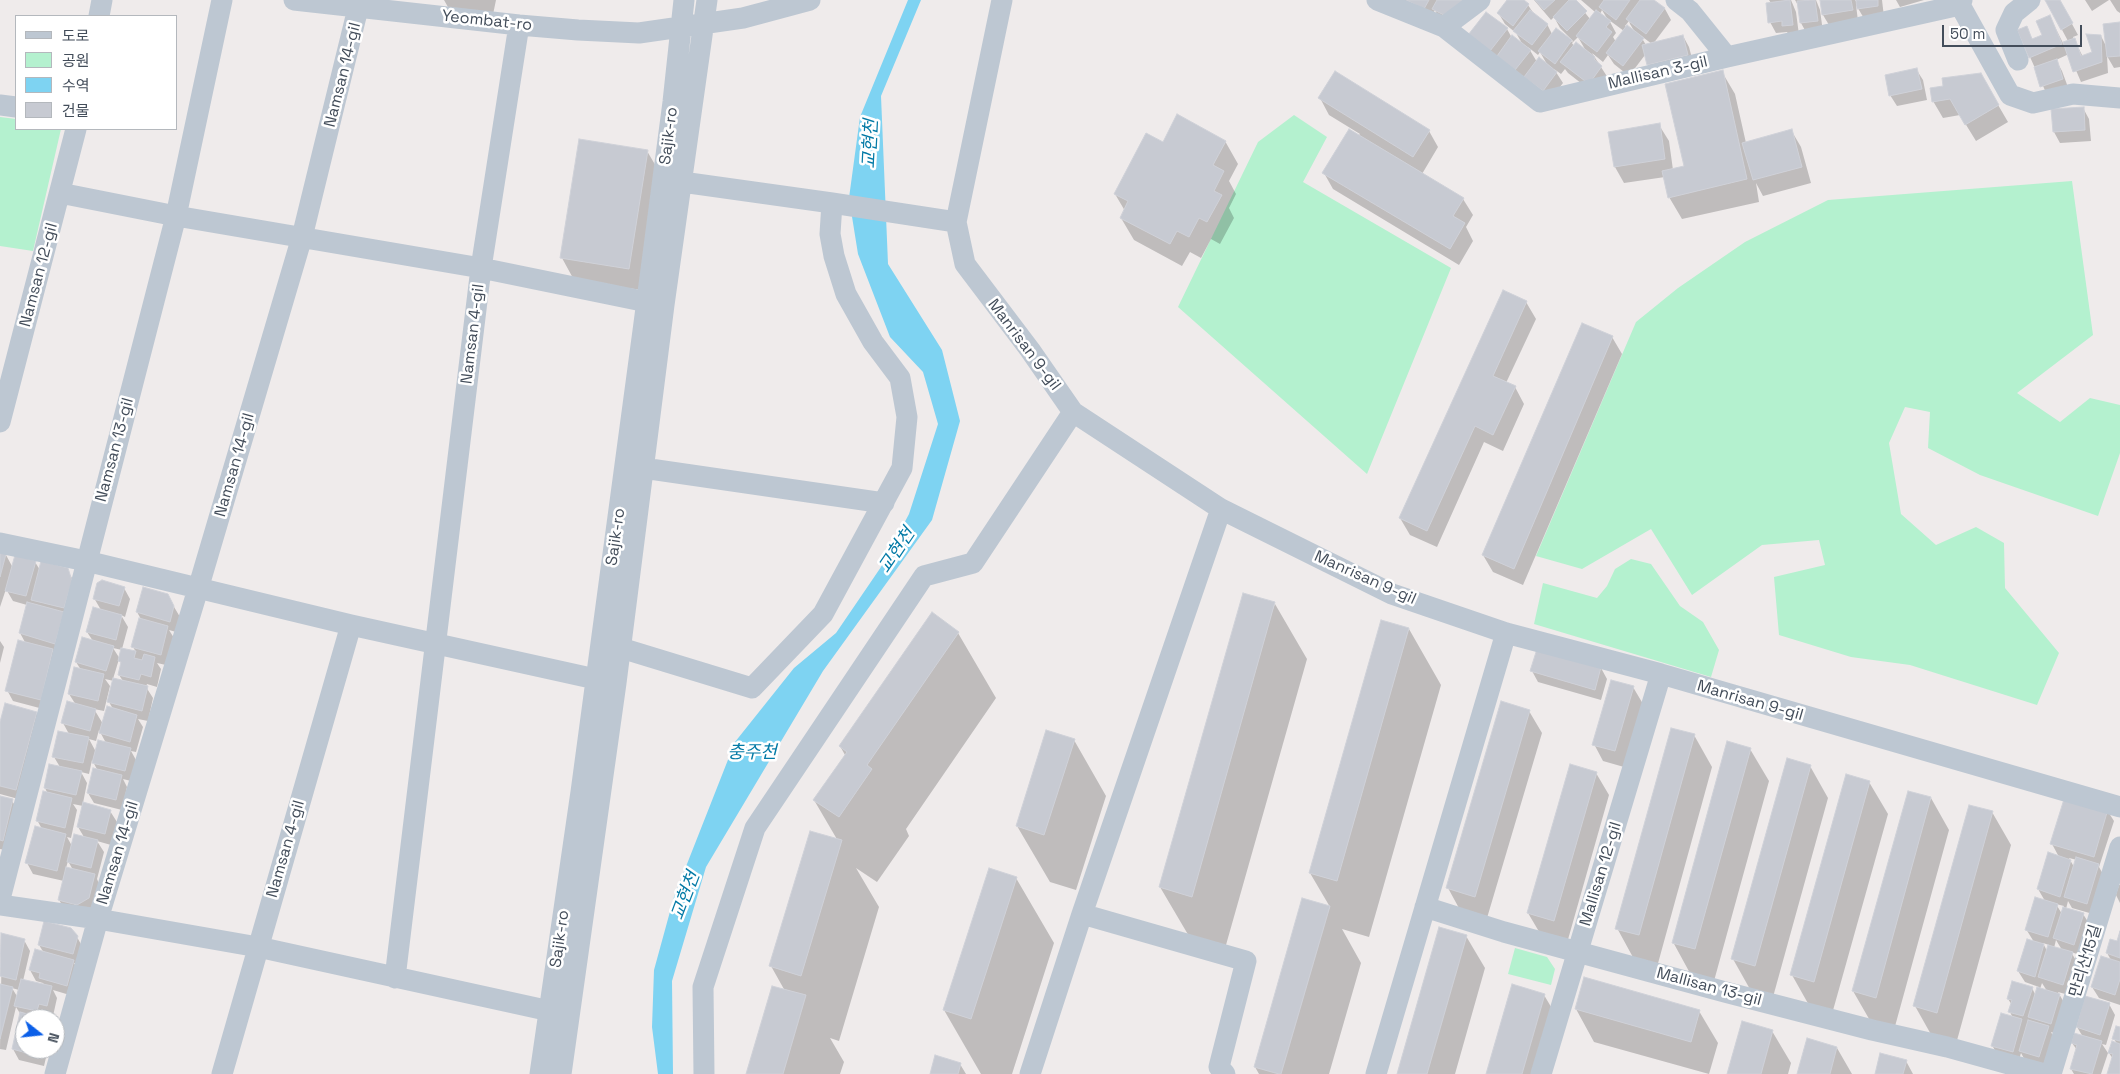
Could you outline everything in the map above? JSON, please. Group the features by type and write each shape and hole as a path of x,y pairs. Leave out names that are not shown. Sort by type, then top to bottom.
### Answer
{"street":[{"path":"99,15 102,0"},
{"name":"Namsan 13-gil","path":"0,899 176,216 222,0"},
{"name":"Yeombat-ro","path":"294,0 360,4 519,25 639,33 743,18 810,0"},
{"name":"Sajik-ro","path":"560,1065 606,681 647,302 684,0"},
{"name":"Sajik-ro","path":"560,1065 550,1011 606,681 621,648 643,468 707,0"},
{"name":"Manrisan 9-gil","path":"1002,0 956,222 965,264 1030,350 1073,412 1221,510 1392,594 1506,633 1661,674 2120,807"},
{"name":"Mallisan 3-gil","path":"1377,0 1444,27 1540,102 1961,3"},
{"path":"1444,27 1480,0"},
{"path":"2018,60 2006,30 2014,13 2030,0"},
{"path":"1961,3 2010,95 2032,103 2073,94 2120,98"},
{"name":"Namsan 14-gil","path":"55,1074 98,919 302,236 360,4"},
{"path":"1690,4 1727,57"},
{"name":"Namsan 4-gil","path":"395,978 481,268 519,25"},
{"path":"0,105 15,106"},
{"name":"Namsan 12-gil","path":"0,422 76,130"},
{"name":"Sajik-ro","path":"682,182 956,222"},
{"path":"60,193 176,216 481,268 647,302"},
{"path":"621,648 752,688 823,614 902,468 908,417 900,378 873,342 846,294 834,256 830,234 832,203"},
{"path":"704,1074 703,987 755,828 924,576 973,563 1073,412"},
{"path":"643,468 884,503"},
{"path":"1030,1074 1082,914 1221,510"},
{"path":"0,543 86,561 351,625 606,681"},
{"name":"Namsan 4-gil","path":"222,1074 351,625"},
{"path":"1376,1074 1506,633"},
{"name":"Mallisan 12-gil","path":"1541,1074 1661,674"},
{"name":"만리산15길","path":"2051,1074 2120,847"},
{"path":"0,905 98,919"},
{"name":"Mallisan 13-gil","path":"1425,907 1578,952 1872,1030 1995,1066 2045,1074"},
{"path":"1082,914 1246,961 1219,1067 1225,1074"},
{"name":"Namsan 14-gil","path":"98,919 258,947 550,1011"},
{"path":"526,1074 560,1065"},
{"name":"Sajik-ro","path":"540,1074 560,1065"}],"green space":[{"path":"1294,115 1327,137 1303,182 1451,268 1367,474 1178,307 1258,142"},
{"path":"0,117 15,119 15,130 61,130 33,251 0,246"},
{"path":"2072,181 2093,335 2017,393 2060,422 2090,398 2120,405 2120,453 2098,516 1980,475 1928,448 1930,412 1905,407 1889,443 1901,514 1936,545 1976,527 2004,543 2005,588 2059,653 2037,705 1910,665 1851,657 1779,635 1774,577 1825,565 1819,540 1762,545 1692,595 1651,529 1582,569 1536,556 1636,322 1678,288 1745,242 1828,200"},
{"path":"1631,559 1651,564 1680,606 1703,622 1719,650 1711,677 1534,624 1543,583 1597,598 1607,586 1615,569"},
{"path":"1515,948 1547,957 1555,969 1551,985 1508,974"}],"water":[{"name":"충주천","path":"908,0 921,0 881,96 888,264 942,350 960,421 932,520 823,671 706,867 672,981 673,1074 658,1074 652,1027 654,970 674,897 735,742 794,668 836,633 881,567 909,514 938,424 923,372 890,337 858,254 849,198 860,117"}],"building":[{"path":"1406,0 1429,0 1424,9"},
{"path":"1437,0 1465,0 1446,16 1432,9"},
{"path":"1507,0 1524,0 1529,4 1513,26 1497,13"},
{"path":"1535,0 1555,0 1544,10"},
{"path":"1569,0 1576,0 1587,11 1567,31 1553,17"},
{"path":"1604,0 1630,0 1616,20 1599,7"},
{"path":"1640,0 1654,0 1665,8 1646,34 1626,19"},
{"path":"1790,0 1793,25 1782,26 1782,21 1768,23 1766,3"},
{"path":"1815,0 1818,21 1800,23 1797,1"},
{"path":"1820,0 1851,0 1853,10 1822,15"},
{"path":"1856,0 1878,0 1878,6 1857,9"},
{"path":"2045,0 2060,0 2073,23 2061,30"},
{"path":"1530,10 1548,24 1532,45 1513,31"},
{"path":"1596,10 1611,21 1606,27 1612,32 1597,52 1576,36"},
{"path":"1486,12 1508,28 1490,51 1468,35"},
{"path":"2050,15 2062,44 2029,58 2017,30 2027,26 2032,39 2042,35 2036,21"},
{"path":"2120,22 2120,56 2107,57 2103,24"},
{"path":"1627,25 1644,38 1623,66 1606,53"},
{"path":"1556,28 1572,40 1555,64 1538,51"},
{"path":"2086,34 2101,35 2102,62 2073,72 2063,42 2075,38 2081,56 2092,52"},
{"path":"1512,35 1531,50 1515,70 1497,56"},
{"path":"1683,35 1688,55 1647,65 1642,45"},
{"path":"1576,42 1595,57 1594,59 1602,66 1589,84 1560,62"},
{"path":"1539,57 1557,72 1543,91 1524,77"},
{"path":"2057,59 2063,79 2040,87 2034,67"},
{"path":"1917,68 1922,89 1889,96 1885,75"},
{"path":"1723,70 1747,179 1668,198 1662,171 1684,166 1665,84"},
{"path":"1335,71 1430,130 1413,157 1318,98"},
{"path":"1981,73 1999,105 1965,125 1950,99 1932,102 1930,88 1943,86 1942,78"},
{"path":"2084,107 2085,130 2053,132 2051,109"},
{"path":"1177,114 1226,141 1213,165 1224,171 1214,191 1222,195 1207,222 1199,218 1189,237 1177,231 1170,244 1120,218 1128,201 1114,194 1146,133 1163,142"},
{"path":"1660,123 1665,159 1614,167 1608,132"},
{"path":"1349,129 1464,198 1453,216 1465,223 1450,249 1322,173"},
{"path":"1792,129 1802,167 1753,180 1742,143"},
{"path":"579,139 648,150 629,269 560,258"},
{"path":"1503,290 1527,301 1493,376 1516,386 1493,435 1475,426 1427,531 1399,518"},
{"path":"1582,323 1613,336 1514,569 1482,555"},
{"path":"0,552 6,554 0,577"},
{"path":"15,555 36,561 26,596 5,591"},
{"path":"41,561 68,568 72,581 64,608 31,600"},
{"path":"102,580 125,587 119,606 93,599 97,583"},
{"path":"143,587 168,594 174,606 170,622 136,612"},
{"path":"1243,593 1275,602 1192,897 1159,887"},
{"path":"27,602 64,612 55,644 19,633"},
{"path":"93,607 122,615 116,640 86,632"},
{"path":"932,612 959,632 867,765 872,769 839,817 813,800 847,752 839,746"},
{"path":"139,618 168,626 161,655 131,647"},
{"path":"1381,620 1409,628 1337,881 1309,873"},
{"path":"82,637 114,646 106,671 75,662"},
{"path":"18,640 53,649 41,700 5,691"},
{"path":"121,648 136,651 134,658 142,660 144,654 155,657 151,677 141,674 139,680 118,675 121,662 118,661"},
{"path":"1537,649 1601,667 1595,690 1530,671"},
{"path":"74,667 104,674 98,701 68,694"},
{"path":"113,678 148,686 142,711 107,702"},
{"path":"1611,680 1634,686 1615,751 1592,745"},
{"path":"67,701 96,709 90,731 61,723"},
{"path":"1501,701 1530,710 1475,897 1446,888"},
{"path":"5,703 37,712 16,790 0,786 0,722"},
{"path":"107,706 137,715 130,742 99,733"},
{"path":"1671,728 1695,734 1639,935 1615,929"},
{"path":"1046,730 1075,739 1044,835 1016,826"},
{"path":"58,731 89,737 83,763 52,757"},
{"path":"98,740 131,748 125,771 92,763"},
{"path":"1727,741 1751,748 1695,949 1672,943"},
{"path":"1787,758 1811,765 1755,966 1731,959"},
{"path":"49,764 82,771 76,795 44,788"},
{"path":"1570,764 1597,772 1554,921 1527,913"},
{"path":"93,768 122,775 116,800 87,793"},
{"path":"1846,774 1870,781 1814,982 1790,975"},
{"path":"43,791 72,798 65,828 36,821"},
{"path":"1908,791 1931,797 1876,998 1852,991"},
{"path":"0,796 13,799 3,841 0,840"},
{"path":"2065,796 2108,809 2094,857 2050,844"},
{"path":"83,802 111,810 105,834 77,827"},
{"path":"1969,805 1993,811 1937,1013 1913,1006"},
{"path":"35,826 66,834 57,871 25,863"},
{"path":"810,831 842,840 801,976 769,966"},
{"path":"74,834 98,840 91,868 67,862"},
{"path":"2048,852 2071,860 2060,897 2037,889"},
{"path":"2076,857 2099,864 2087,904 2064,897"},
{"path":"66,867 95,874 89,898 77,905 58,900"},
{"path":"989,868 1017,877 971,1019 943,1010"},
{"path":"2035,897 2058,904 2048,937 2025,930"},
{"path":"1302,898 1330,906 1281,1074 1279,1074 1254,1067"},
{"path":"2063,907 2084,913 2074,945 2053,938"},
{"path":"44,921 71,928 78,936 73,954 38,945"},
{"path":"1439,927 1467,935 1427,1074 1397,1074"},
{"path":"2120,931 2120,958 2106,953 2110,939 2117,941"},
{"path":"1,933 25,939 16,980 0,976"},
{"path":"2027,939 2044,944 2035,977 2017,971"},
{"path":"2048,945 2073,952 2063,985 2038,977"},
{"path":"35,949 74,960 67,986 39,978 40,973 29,970"},
{"path":"2101,956 2120,962 2120,979 2115,995 2091,987"},
{"path":"1584,977 1700,1010 1691,1042 1575,1009"},
{"path":"21,979 52,986 47,1006 39,1004 38,1009 28,1009 14,1006"},
{"path":"2012,981 2033,987 2023,1016 2008,1012 2012,1000 2007,999"},
{"path":"0,984 13,987 0,1039"},
{"path":"1512,984 1545,994 1522,1074 1486,1074"},
{"path":"772,986 806,995 783,1074 746,1074"},
{"path":"2037,987 2060,994 2051,1024 2028,1017"},
{"path":"2085,996 2110,1003 2100,1035 2076,1027"},
{"path":"2001,1013 2022,1019 2013,1052 1991,1046"},
{"path":"2028,1020 2049,1026 2039,1057 2019,1051"},
{"path":"1742,1021 1773,1030 1761,1074 1727,1074"},
{"path":"2116,1026 2120,1027 2120,1041 2112,1039"},
{"path":"2074,1033 2102,1041 2092,1074 2070,1069 2077,1045 2071,1043"},
{"path":"15,1035 15,1050 12,1049"},
{"path":"1807,1038 1837,1047 1830,1074 1797,1074"},
{"path":"2112,1041 2120,1044 2120,1074 2107,1074 2113,1054 2108,1053"},
{"path":"1880,1053 1907,1060 1903,1074 1875,1074"},
{"path":"935,1055 961,1063 958,1074 930,1074"}],"water label":[{"name":"교현천","path":"871,144"},
{"name":"교현천","path":"897,551"},
{"name":"교현천","path":"686,896"}]}
